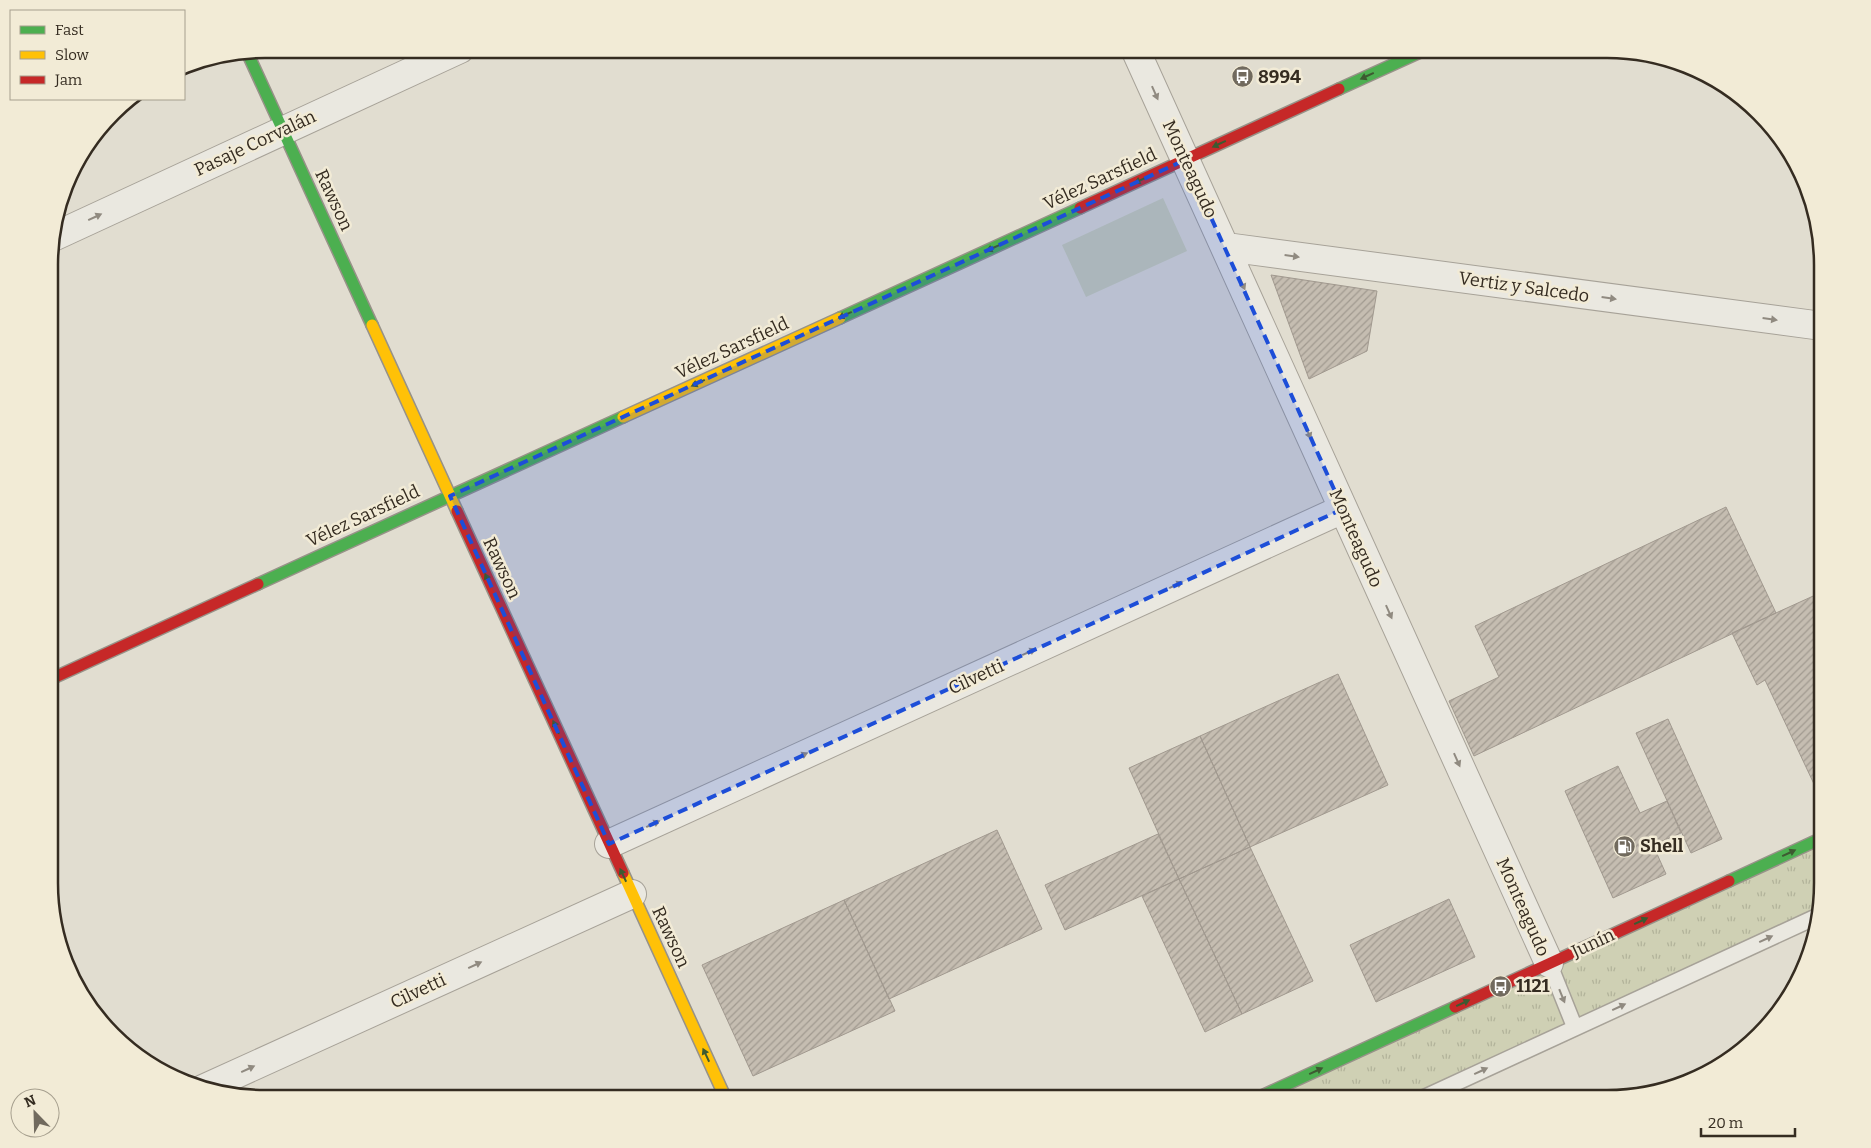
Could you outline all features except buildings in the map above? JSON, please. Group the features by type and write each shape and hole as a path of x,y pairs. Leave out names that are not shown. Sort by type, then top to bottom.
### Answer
{"main road":[{"name":"Rawson","path":"250,58 722,1090"},
{"name":"Vélez Sarsfield","path":"58,674 1407,58"},
{"name":"Junín","path":"1275,1090 1814,842"}],"street":[{"name":"Pasaje Corvalán","path":"60,234 440,58"},
{"name":"Monteagudo","path":"1139,58 1549,963"},
{"name":"Vertiz y Salcedo","path":"1226,247 1814,325"},
{"name":"Cilvetti","path":"609,844 1342,509"},
{"name":"Cilvetti","path":"214,1084 632,894"}],"lane":[{"path":"1441,1090 1811,919"},
{"name":"Monteagudo","path":"1549,963 1575,1028"}],"highlighted area":[{"path":"1185,160 1343,509 609,844 450,496"}],"green space":[{"path":"1163,198 1187,251 1086,297 1062,245"},
{"path":"1814,842 1814,884 1811,919 1441,1090 1275,1090"}],"traffic: fast":[{"path":"250,58 372,325"},
{"path":"1339,89 1407,58"},
{"path":"840,318 1080,208"},
{"path":"258,584 623,417"},
{"path":"1729,881 1814,842"},
{"path":"1275,1090 1455,1007"}],"traffic: slow":[{"path":"623,417 840,318"},
{"path":"372,325 457,511"},
{"path":"623,873 722,1090"}],"traffic: jam":[{"path":"1080,208 1339,89"},
{"path":"457,511 623,873"},
{"path":"58,676 258,584"},
{"path":"1455,1007 1729,881"}],"place":[{"name":"8994","path":"1242,77"},
{"name":"Shell","path":"1624,846"},
{"name":"1121","path":"1500,986"}]}
